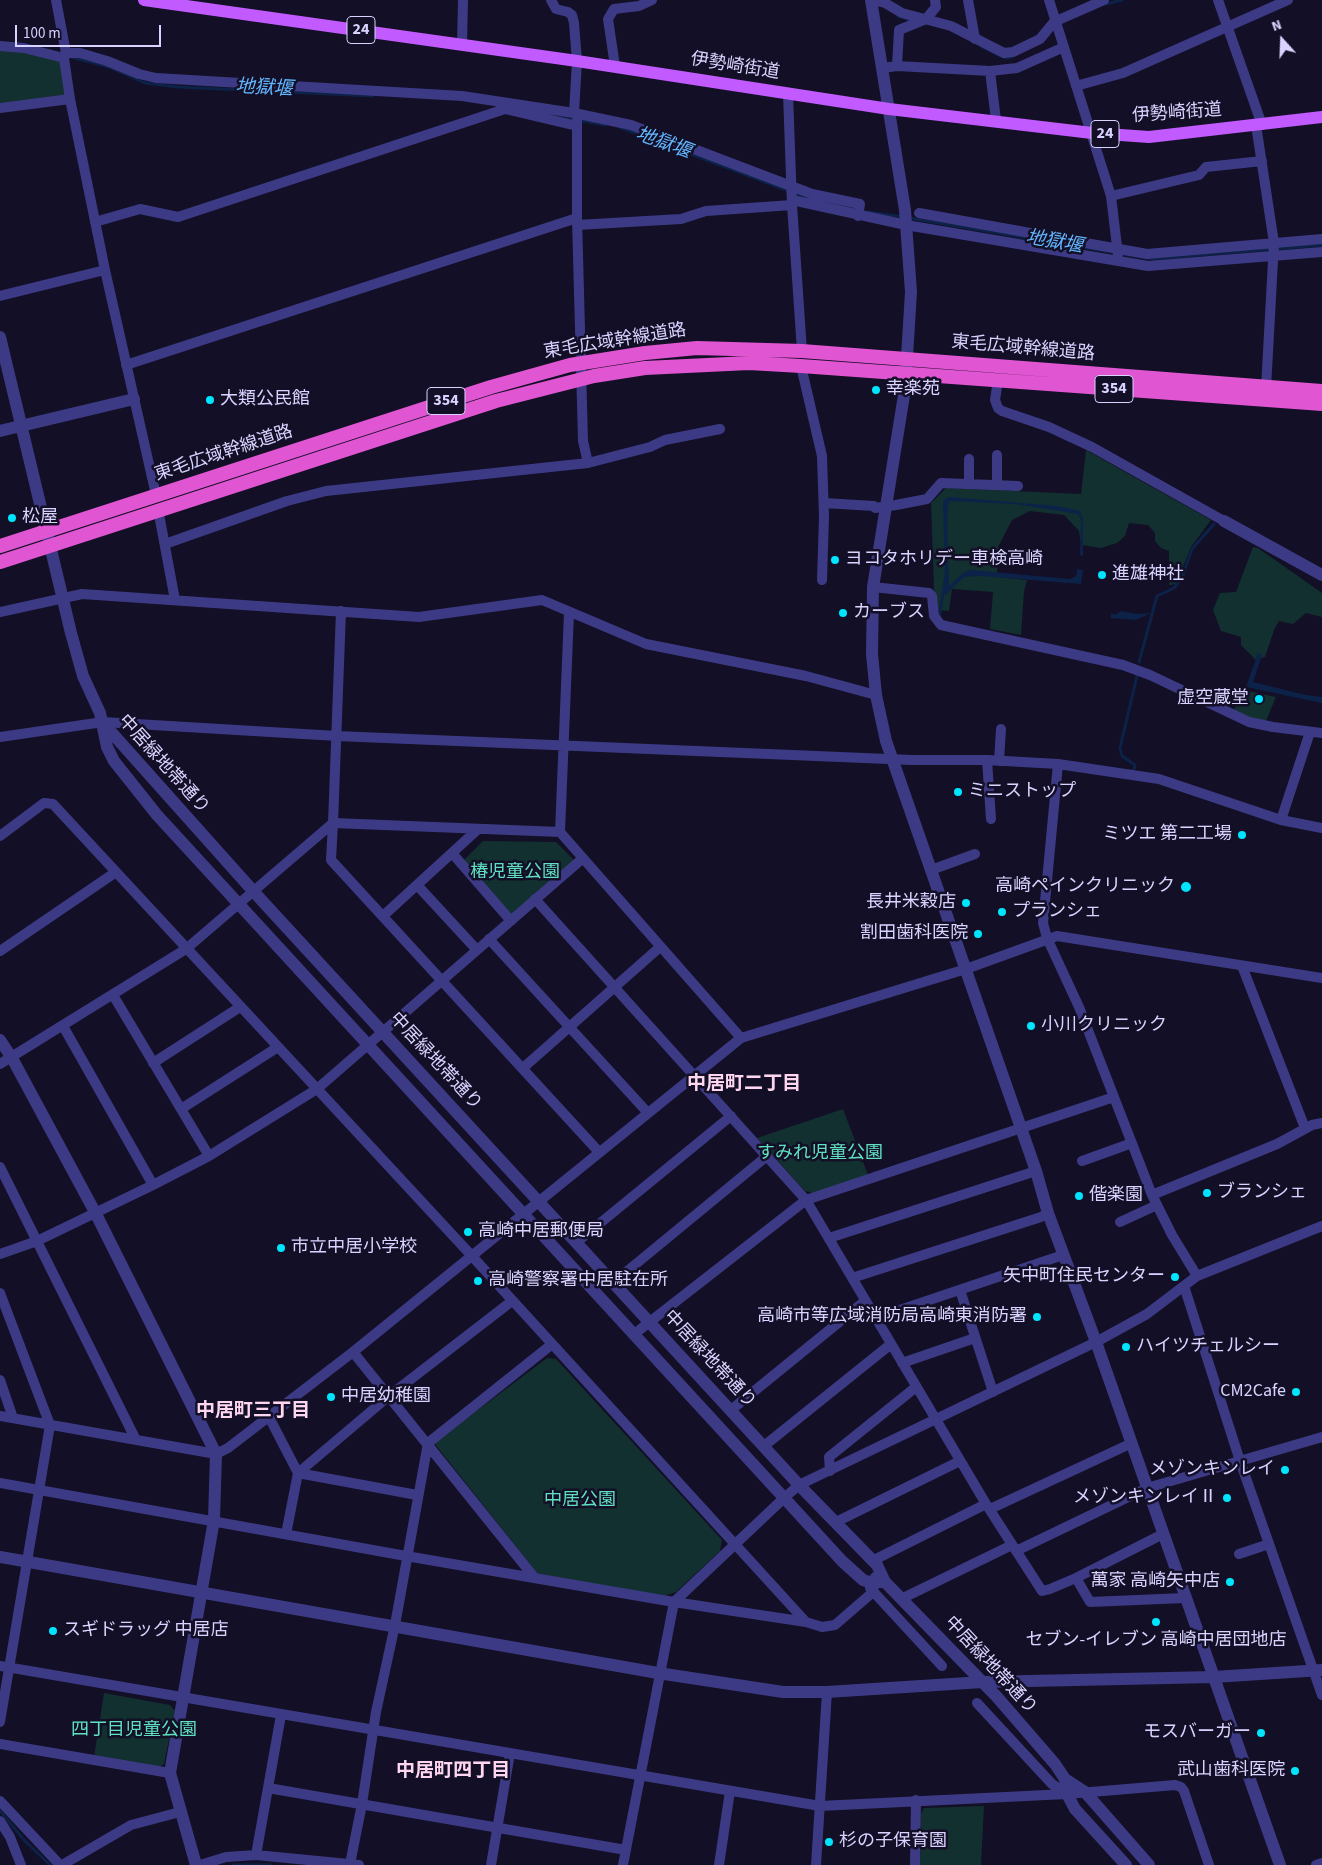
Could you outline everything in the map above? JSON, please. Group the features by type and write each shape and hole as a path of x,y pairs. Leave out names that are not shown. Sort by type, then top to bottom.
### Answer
{"highway":[{"name":"東毛広域幹線道路","path":"0,562 50,546 157,502 491,387 582,363 645,353 697,348 802,351 1322,391"},
{"name":"東毛広域幹線道路","path":"0,546 46,530 157,502 496,401 582,378 645,368 749,363 1322,404"}],"main road":[{"name":"伊勢崎街道","path":"144,0 577,60 889,109 996,120 1092,133 1149,137 1322,117"}],"street":[{"path":"56,0 70,99 105,270 157,502 175,600"},
{"path":"462,44 463,0"},
{"path":"551,0 556,9 572,15 577,60 575,114 577,126 577,222 583,441 588,463"},
{"path":"614,66 608,18 614,9 640,6 652,0"},
{"path":"1104,0 1056,22 1040,39 1013,52 996,51 951,26 902,13 885,3 872,0 906,225 911,292 907,374 873,587 871,622 876,695 886,741 1036,1170 1062,1255 1096,1342 1280,1865"},
{"path":"897,66 899,30 926,19 936,7 935,0"},
{"path":"968,0 975,39"},
{"path":"1049,0 1111,196 1118,249 1117,261"},
{"path":"1218,0 1259,125 1262,161 1274,243 1266,388"},
{"path":"1076,86 1123,73 1288,0"},
{"path":"0,46 24,48 65,56 80,53 107,61 139,74 156,78 462,96 575,114 631,126 812,194 860,204 858,216"},
{"path":"883,68 897,66 990,71 1017,68 1064,47"},
{"path":"990,71 996,120"},
{"path":"788,93 792,202 802,351"},
{"path":"0,108 70,99"},
{"path":"95,222 140,209 178,217 505,109 577,126"},
{"path":"1111,196 1199,176 1206,167 1262,161"},
{"path":"126,365 577,222 681,219 706,211 792,202 906,225 1117,261 1158,266 1274,258 1322,252"},
{"path":"919,213 1137,254 1156,254 1322,239"},
{"path":"0,296 105,270"},
{"path":"0,337 62,598 83,676 103,722"},
{"path":"801,366 822,456 824,503 822,580"},
{"path":"998,380 995,400 998,408 1002,411 1049,428 1092,447 1322,575"},
{"path":"0,431 134,399"},
{"path":"165,544 287,501 326,491 588,463 650,447 666,440 720,429"},
{"path":"997,455 997,485"},
{"path":"969,459 969,484"},
{"path":"824,503 874,506 874,508 927,499 941,483 1018,486"},
{"path":"873,587 929,592 932,596 934,616 941,624 1123,665 1150,675 1249,722 1322,733"},
{"path":"0,612 82,594 419,617 542,600 646,644 806,676 876,695"},
{"path":"341,612 331,860 599,1152"},
{"path":"569,613 560,832 741,1038"},
{"path":"0,737 103,722 337,736 564,744 893,760 987,760 1058,764 1159,779 1281,820 1322,828"},
{"name":"中居緑地帯通り","path":"103,722 130,755 254,892 800,1485 875,1563 874,1584"},
{"name":"中居緑地帯通り","path":"103,722 107,747 114,761 157,815 370,1044 521,1214 842,1561 874,1584 904,1598 983,1682 1055,1764 1065,1779 1068,1794 1075,1809 1126,1865"},
{"path":"999,761 1001,729"},
{"path":"1281,820 1310,732"},
{"path":"987,760 991,819"},
{"path":"1058,764 1043,923 1047,938 1079,1007 1152,1195 1172,1235 1197,1276"},
{"path":"0,836 44,803 53,804 471,1255 551,1345 806,1622"},
{"path":"0,1064 186,949 333,823 560,832"},
{"path":"383,916 477,830"},
{"path":"452,853 511,921"},
{"path":"931,870 975,854"},
{"path":"0,1254 37,1241 153,1185 208,1156 317,1089 582,859"},
{"path":"0,951 116,872"},
{"path":"417,885 477,950"},
{"path":"535,900 616,986 806,1200 960,1461 1042,1591 1076,1578 1163,1534"},
{"path":"0,1416 216,1454 228,1448 353,1352 521,1214 741,1038 966,969 1047,938 1057,936 1322,978"},
{"path":"489,939 648,1113"},
{"path":"522,1068 660,947"},
{"path":"1242,966 1305,1128"},
{"path":"113,995 208,1156"},
{"path":"153,1062 240,1007"},
{"path":"63,1026 153,1185"},
{"path":"0,1040 12,1058 96,1214 216,1454 214,1520 203,1593 182,1697 170,1773 196,1865"},
{"path":"180,1109 278,1047"},
{"path":"633,1335 806,1200 1114,1097"},
{"path":"576,1242 732,1116"},
{"path":"1152,1195 1277,1144 1305,1128 1322,1123"},
{"path":"1082,1161 1132,1143"},
{"path":"614,1282 767,1156"},
{"path":"0,1167 136,1440"},
{"path":"829,1238 1036,1170"},
{"path":"0,1194 11,1190"},
{"path":"1120,1222 1157,1205"},
{"path":"852,1278 1041,1217 1048,1213"},
{"path":"623,1865 658,1673 674,1602 784,1498 800,1485 1096,1342 1147,1314 1197,1276 1322,1226"},
{"path":"876,1318 1062,1255"},
{"path":"1184,1286 1240,1461 1269,1544 1318,1670 1322,1694"},
{"path":"960,1290 993,1392"},
{"path":"0,1293 4,1317 50,1425 27,1562 5,1667 0,1722"},
{"path":"286,1534 298,1474 389,1396 512,1301"},
{"path":"731,1410 865,1301"},
{"path":"902,1363 975,1338"},
{"path":"764,1446 891,1344"},
{"path":"200,1865 226,1857 256,1855 356,1865 362,1804 373,1731 428,1443 551,1345"},
{"path":"353,1352 534,1577"},
{"path":"0,1380 13,1418"},
{"path":"830,1471 830,1457 916,1387"},
{"path":"269,1417 298,1474"},
{"path":"904,1598 1147,1488 1322,1437"},
{"path":"875,1563 988,1506 1132,1443"},
{"path":"836,1522 960,1461"},
{"path":"298,1474 417,1495"},
{"path":"0,1482 406,1556 674,1602 806,1622 830,1628 874,1584 942,1666"},
{"path":"1239,1554 1269,1544"},
{"path":"0,1557 658,1673 783,1692 827,1692 983,1682 1214,1677 1318,1670"},
{"path":"1076,1578 1090,1602 1185,1598"},
{"path":"5,1667 820,1806 1068,1794 1175,1785 1181,1787 1209,1865"},
{"path":"816,1865 827,1692"},
{"path":"976,1703 1052,1784 1068,1794"},
{"path":"256,1855 281,1715"},
{"path":"0,1744 170,1773"},
{"path":"491,1865 510,1753"},
{"name":"中居緑地帯通り","path":"1065,1779 1085,1792 1149,1865"},
{"path":"268,1788 626,1850"},
{"path":"719,1865 730,1791"},
{"path":"915,1865 916,1800"},
{"path":"0,1801 61,1865 131,1825 180,1812"},
{"path":"0,1821 10,1837 21,1865"},
{"path":"1316,1865 1322,1863"}],"green space":[{"path":"0,48 24,51 60,61 66,95 0,105"},
{"path":"1086,450 1211,520 1191,547 1176,584 1169,585 1169,551 1161,548 1155,541 1155,533 1148,525 1129,523 1125,536 1117,543 1101,548 1081,545 1079,531 1064,515 1030,511 1012,520 998,547 997,577 1027,580 1024,592 1021,635 990,629 993,592 952,589 949,611 938,610 934,589 931,503 946,488 1081,494"},
{"path":"1253,547 1258,548 1322,593 1322,617 1306,613 1293,624 1279,621 1265,657 1256,660 1241,645 1241,637 1221,631 1213,610 1220,593 1236,592"},
{"path":"1243,690 1276,697 1265,723 1232,714"},
{"name":"椿児童公園","path":"483,841 556,842 576,862 511,918 463,861"},
{"name":"すみれ児童公園","path":"843,1109 868,1175 813,1193 805,1191 757,1138"},
{"name":"中居公園","path":"547,1358 556,1359 722,1540 720,1551 676,1592 664,1596 538,1574 434,1443"},
{"name":"四丁目児童公園","path":"104,1693 170,1705 175,1711 164,1764 158,1768 94,1757"},
{"path":"984,1806 981,1865 920,1865 921,1814 924,1808"}],"water":[{"path":"949,497 1057,506 1080,511 1083,519 1083,556 1080,555 1081,520 1078,514 1015,504 950,501 947,521 949,586 964,572 971,570 1070,579 1076,576 1077,569 1083,570 1081,584 981,576 964,577 944,596 941,616 938,616 945,572 943,501"},
{"path":"1121,611 1137,614 1151,613 1136,620 1111,618 1111,613 1115,615"},
{"path":"1258,653 1262,655 1253,682 1322,697 1322,703 1246,687"}],"waterway":[{"path":"1106,4 1122,0"},
{"path":"898,16 911,20"},
{"path":"982,47 1005,58 1012,57"},
{"name":"地獄堰","path":"71,57 109,67 145,83 178,87 373,96"},
{"name":"地獄堰","path":"552,115 605,125"},
{"name":"地獄堰","path":"619,127 789,191"},
{"name":"地獄堰","path":"794,193 814,200"},
{"name":"地獄堰","path":"869,212 903,217"},
{"name":"地獄堰","path":"909,218 1152,259 1322,245"},
{"path":"1139,662 1157,596 1174,588 1182,578 1192,549 1214,524"},
{"path":"1134,769 1135,765 1122,756 1120,748 1137,676"},
{"path":"0,1811 25,1841 50,1865"},
{"path":"233,1865 270,1865"}],"place":[{"name":"幸楽苑","path":"876,390"},
{"name":"大類公民館","path":"210,400"},
{"name":"松屋","path":"12,518"},
{"name":"ヨコタホリデー車検高崎","path":"835,560"},
{"name":"進雄神社","path":"1102,575"},
{"name":"カーブス","path":"843,613"},
{"name":"虚空蔵堂","path":"1259,699"},
{"name":"ミニストップ","path":"958,792"},
{"name":"ミツエ 第二工場","path":"1242,835"},
{"name":"高崎ペインクリニック","path":"1186,887"},
{"name":"長井米穀店","path":"966,903"},
{"name":"プランシェ","path":"1002,912"},
{"name":"割田歯科医院","path":"978,934"},
{"name":"小川クリニック","path":"1031,1026"},
{"name":"ブランシェ","path":"1207,1193"},
{"name":"偕楽園","path":"1079,1196"},
{"name":"高崎中居郵便局","path":"468,1232"},
{"name":"市立中居小学校","path":"281,1248"},
{"name":"矢中町住民センター","path":"1175,1277"},
{"name":"高崎警察署中居駐在所","path":"478,1281"},
{"name":"高崎市等広域消防局高崎東消防署","path":"1037,1317"},
{"name":"ハイツチェルシー","path":"1126,1347"},
{"name":"CM2Cafe","path":"1296,1392"},
{"name":"中居幼稚園","path":"331,1397"},
{"name":"メゾンキンレイ","path":"1285,1470"},
{"name":"メゾンキンレイⅡ","path":"1227,1498"},
{"name":"萬家 高崎矢中店","path":"1230,1582"},
{"name":"セブン-イレブン 高崎中居団地店","path":"1156,1622"},
{"name":"スギドラッグ 中居店","path":"53,1631"},
{"name":"モスバーガー","path":"1261,1733"},
{"name":"武山歯科医院","path":"1295,1771"},
{"name":"杉の子保育園","path":"829,1842"}],"district":[{"name":"中居町二丁目","path":"744,1085"},
{"name":"中居町三丁目","path":"253,1412"},
{"name":"中居町四丁目","path":"453,1772"}]}
